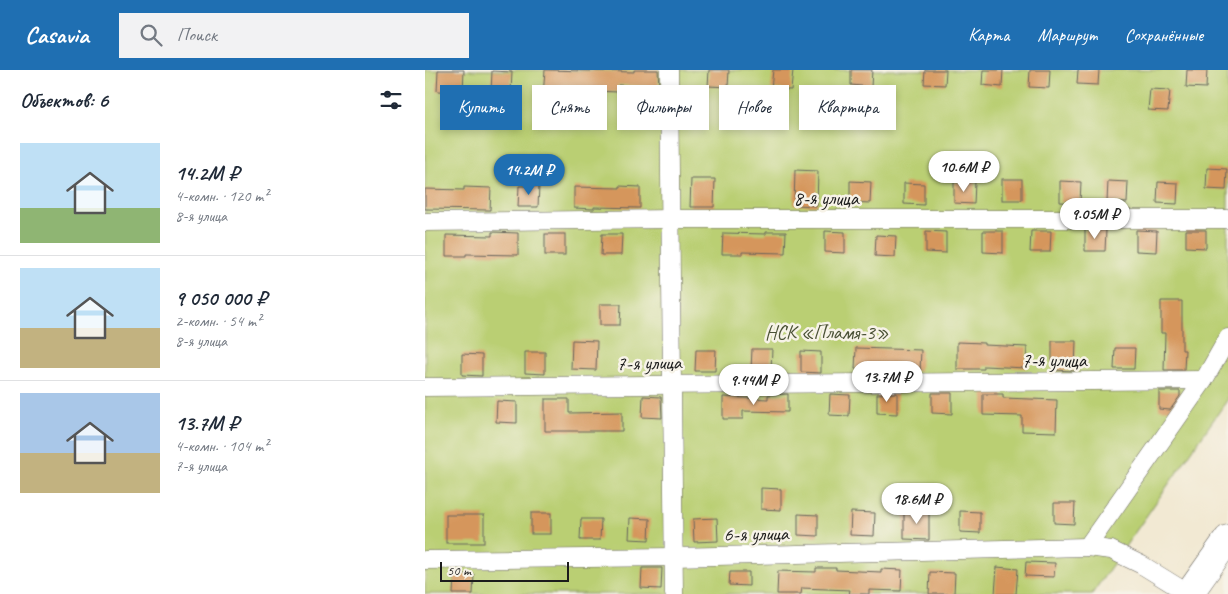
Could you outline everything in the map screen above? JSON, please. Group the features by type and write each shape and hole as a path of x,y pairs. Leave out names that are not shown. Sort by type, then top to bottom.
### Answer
{"main road":[{"path":"1189,594 1228,539"}],"street":[{"path":"669,70 672,219 674,594"},
{"name":"8-я улица","path":"425,222 672,219 1228,219"},
{"path":"1087,546 1204,380 1228,338"},
{"name":"7-я улица","path":"425,387 1204,380"},
{"name":"6-я улица","path":"425,560 673,557 1087,546 1111,550 1142,564 1189,594"}],"green space":[{"name":"НСК «Пламя-3»","path":"425,70 1228,70 1228,399 1092,594 425,594"}],"building":[{"path":"438,70 464,70 463,85 440,85 440,91 437,91"},
{"path":"545,70 634,72 634,70 658,70 659,85 617,85 617,92 607,92 607,85 544,85"},
{"path":"709,70 729,70 728,85 719,85 719,87 708,85"},
{"path":"773,70 793,70 791,90 789,90 789,85 771,85"},
{"path":"851,70 872,70 871,85 851,85"},
{"path":"925,70 946,70 945,85 924,84"},
{"path":"983,70 1003,70 1002,87 982,85"},
{"path":"1030,70 1050,70 1049,88 1029,87"},
{"path":"1078,70 1099,70 1098,85 1077,84"},
{"path":"1187,70 1207,70 1206,88 1186,87"},
{"path":"492,71 512,72 511,85 491,85"},
{"path":"1150,89 1170,90 1168,111 1148,110"},
{"path":"1207,168 1227,169 1226,190 1206,189"},
{"path":"795,170 818,171 817,206 794,205"},
{"path":"691,179 715,179 714,207 690,207"},
{"path":"1002,179 1022,179 1022,200 1002,200"},
{"path":"850,181 871,182 870,203 850,202"},
{"path":"1060,181 1081,182 1080,203 1060,202"},
{"path":"1108,181 1128,182 1127,203 1107,202"},
{"path":"954,182 975,182 974,204 954,203"},
{"path":"1158,182 1178,183 1177,204 1157,203"},
{"path":"904,183 924,184 924,205 904,204"},
{"path":"519,186 539,186 538,207 518,207"},
{"path":"620,186 640,187 640,208 574,208 574,187 620,188"},
{"path":"464,187 491,188 490,210 425,209 425,189 464,190"},
{"path":"1085,230 1106,230 1105,251 1085,251"},
{"path":"1136,230 1157,231 1156,252 1136,251"},
{"path":"1186,230 1206,230 1206,248 1186,247"},
{"path":"825,231 845,232 845,253 825,252"},
{"path":"926,231 946,232 946,253 926,252"},
{"path":"983,231 1003,231 1003,253 983,252"},
{"path":"1031,231 1051,231 1050,252 1030,252"},
{"path":"492,232 518,233 518,255 466,254 466,256 446,256 446,235 492,236"},
{"path":"766,232 786,232 785,253 742,252 742,254 722,254 723,233 766,234"},
{"path":"545,234 565,234 565,255 545,255"},
{"path":"602,234 622,234 621,255 601,255"},
{"path":"876,235 896,236 895,257 875,256"},
{"path":"1161,301 1182,301 1182,350 1185,350 1184,370 1164,370 1165,333 1161,333"},
{"path":"600,304 621,304 620,325 600,325"},
{"path":"572,340 597,341 596,370 571,369"},
{"path":"1052,341 1076,341 1075,371 1052,370"},
{"path":"957,342 1027,347 1026,368 984,366 984,369 957,369"},
{"path":"856,348 921,350 920,371 898,370 897,372 877,372 877,370 855,369"},
{"path":"1115,348 1135,348 1134,369 1114,369"},
{"path":"752,349 772,349 771,370 751,370"},
{"path":"696,350 716,350 715,371 695,371"},
{"path":"801,351 821,352 821,373 801,372"},
{"path":"525,352 545,352 545,374 525,373"},
{"path":"462,354 482,355 482,376 462,375"},
{"path":"1159,391 1180,391 1180,396 1170,410 1159,409"},
{"path":"897,393 897,414 877,413 877,394"},
{"path":"932,393 952,393 952,414 932,413"},
{"path":"788,394 788,412 743,411 743,419 723,419 723,397 768,399 768,395"},
{"path":"830,394 850,395 849,416 829,415"},
{"path":"983,394 1003,394 1003,398 1057,400 1056,432 1022,431 1022,416 983,415"},
{"path":"643,396 661,397 662,418 642,417"},
{"path":"545,399 569,399 569,413 622,412 622,431 545,431"},
{"path":"497,401 517,402 517,423 496,422"},
{"path":"761,488 781,489 781,510 761,509"},
{"path":"1054,503 1075,503 1074,524 1054,523"},
{"path":"904,510 929,511 929,540 904,539"},
{"path":"960,511 980,512 980,533 960,532"},
{"path":"851,512 875,513 874,536 850,535"},
{"path":"531,513 551,513 551,534 531,534"},
{"path":"798,514 818,515 818,536 798,535"},
{"path":"446,515 484,515 484,543 446,543"},
{"path":"630,518 650,519 649,540 629,539"},
{"path":"717,518 718,541 694,542 693,519"},
{"path":"581,519 601,519 600,540 580,540"},
{"path":"1026,562 1055,563 1054,577 1025,576"},
{"path":"997,567 1018,569 1016,594 995,594"},
{"path":"642,568 662,568 661,589 641,588"},
{"path":"816,568 881,572 881,569 902,570 901,591 869,590 869,594 849,594 850,590 802,588 801,594 777,594 778,571 816,572"},
{"path":"730,572 749,572 749,586 729,585"},
{"path":"930,572 955,573 954,594 929,594"},
{"path":"454,574 474,574 473,594 453,594"}]}
